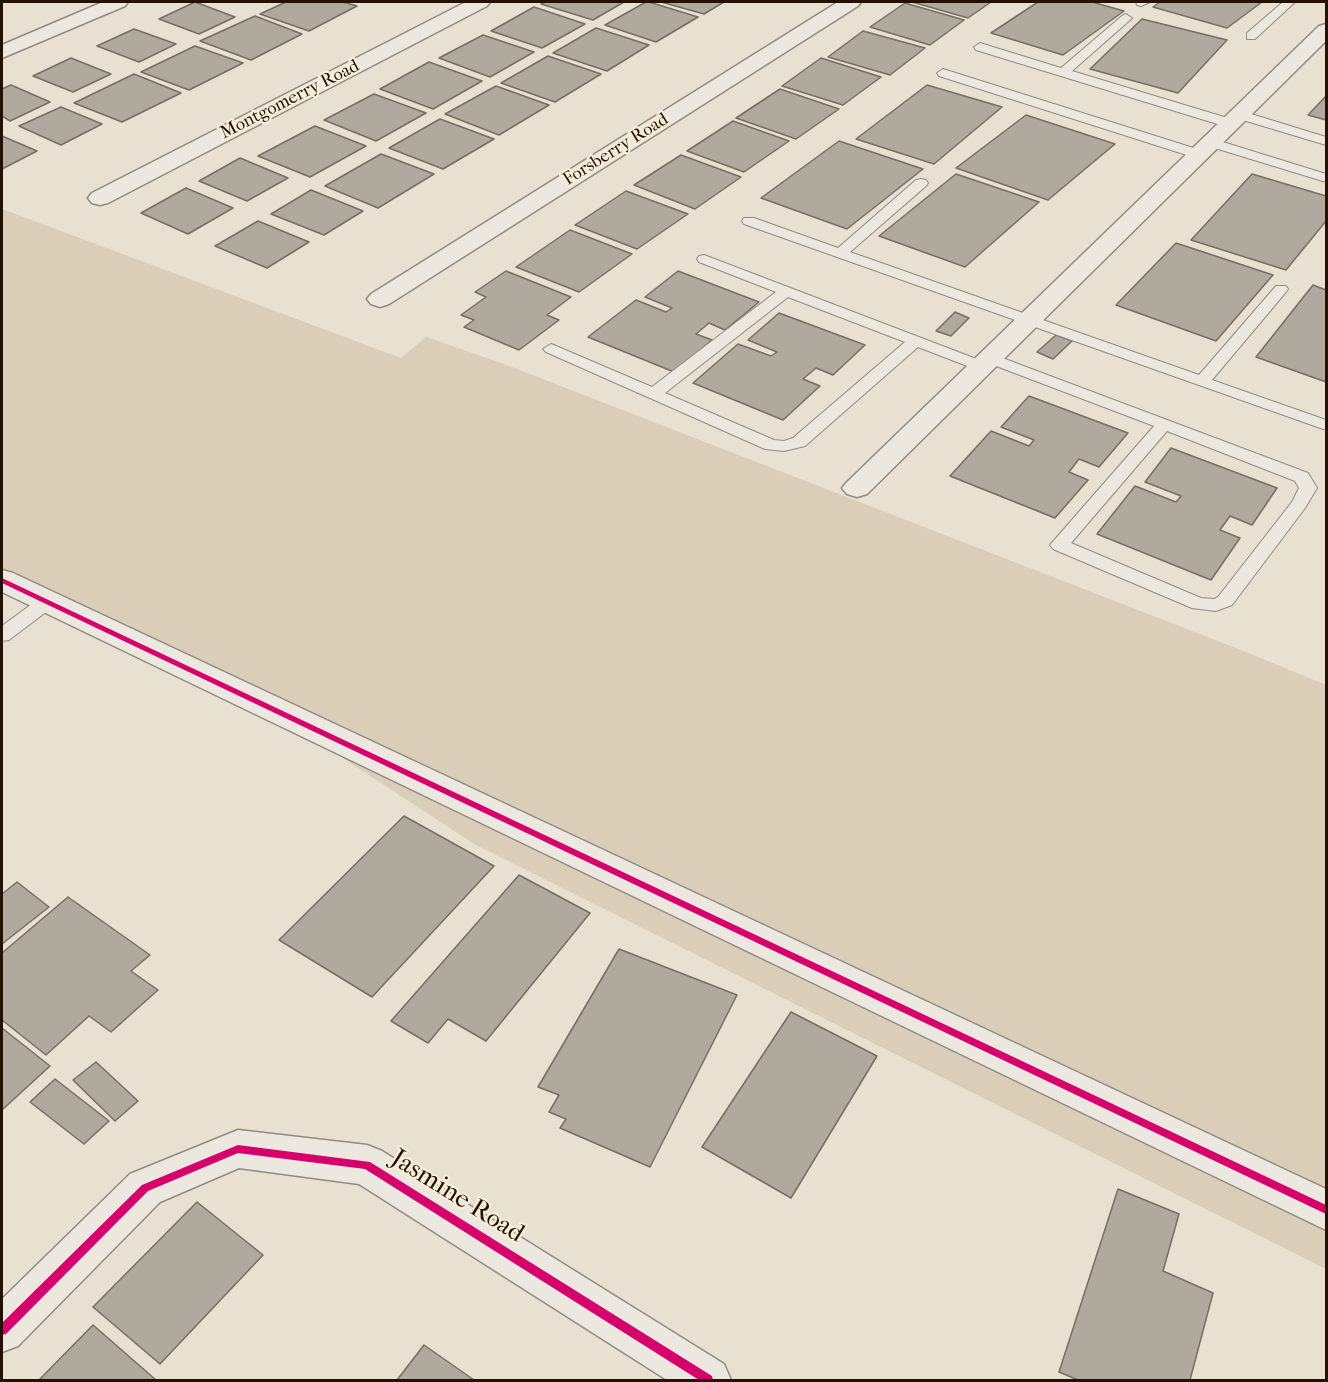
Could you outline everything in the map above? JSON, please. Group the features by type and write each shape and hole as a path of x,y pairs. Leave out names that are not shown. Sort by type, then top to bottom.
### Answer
{"street":[{"path":"2,52 118,2"},
{"name":"Montgomerry Road","path":"100,198 480,2"},
{"name":"Forsberry Road","path":"380,299 851,2"},
{"path":"856,488 1234,119 1322,41"},
{"path":"2,580 1326,1210"},
{"name":"Jasmine Road","path":"2,1330 145,1188 238,1149 367,1165 708,1380"}],"lane":[{"path":"1251,36 1289,2"},
{"path":"1063,72 1126,18"},
{"path":"980,47 1234,119 1326,141"},
{"path":"943,73 1204,148 1326,178"},
{"path":"840,253 921,183"},
{"path":"749,221 1325,425"},
{"path":"704,259 915,341 985,362 1164,424 1302,477 1308,488 1225,601 1216,605 1199,604 1059,545 1164,424"},
{"path":"1202,381 1281,289"},
{"path":"653,394 786,291"},
{"path":"551,349 771,445 784,446 800,442 915,341"},
{"path":"2,634 47,602"}],"shaded area":[{"path":"2,209 401,358 426,337 504,364 1326,685 1326,1269 474,844 219,677 2,573"}],"building":[{"path":"195,2 235,17 199,34 159,19"},
{"path":"286,2 343,2 357,6 309,31 260,14"},
{"path":"545,2 624,2 593,20 541,4"},
{"path":"646,2 698,17 656,42 605,25"},
{"path":"661,2 724,2 704,14"},
{"path":"912,2 991,2 968,18"},
{"path":"1038,2 1092,2 1124,11 1063,55 991,33"},
{"path":"1160,2 1262,2 1227,28 1153,7"},
{"path":"905,3 964,20 930,45 870,27"},
{"path":"534,7 585,24 542,48 491,31"},
{"path":"255,16 302,34 251,60 200,41"},
{"path":"1142,19 1227,40 1178,93 1090,69"},
{"path":"596,28 649,45 607,71 553,53"},
{"path":"134,29 176,44 139,62 97,46"},
{"path":"863,31 925,48 890,75 828,57"},
{"path":"483,35 534,52 490,77 439,58"},
{"path":"195,46 243,63 189,90 141,72"},
{"path":"548,56 601,74 555,102 501,83"},
{"path":"71,58 111,74 73,92 33,76"},
{"path":"821,58 881,77 843,105 782,86"},
{"path":"429,62 482,81 433,109 380,89"},
{"path":"134,74 181,93 122,122 74,103"},
{"path":"11,85 50,102 10,121 2,116 2,89"},
{"path":"927,85 1002,107 934,164 856,139"},
{"path":"496,86 549,105 499,135 445,114"},
{"path":"780,89 839,109 796,139 736,118"},
{"path":"374,94 426,113 376,141 324,120"},
{"path":"1326,96 1326,120 1308,115"},
{"path":"61,107 102,124 61,145 19,126"},
{"path":"1026,115 1115,144 1048,200 956,168"},
{"path":"440,119 494,139 443,169 389,148"},
{"path":"733,121 789,141 744,172 687,151"},
{"path":"315,126 366,146 310,177 258,156"},
{"path":"2,136 37,151 2,169"},
{"path":"839,141 923,169 847,229 761,198"},
{"path":"381,154 434,174 378,208 325,186"},
{"path":"681,155 741,177 695,209 634,185"},
{"path":"240,158 288,178 247,201 199,181"},
{"path":"956,174 1039,202 965,267 879,236"},
{"path":"1252,174 1326,196 1326,221 1286,270 1191,240"},
{"path":"186,188 233,208 188,234 141,213"},
{"path":"311,190 363,211 324,235 271,214"},
{"path":"626,191 688,214 637,249 575,225"},
{"path":"258,221 309,242 267,268 215,246"},
{"path":"570,230 632,254 579,292 516,267"},
{"path":"1176,243 1273,275 1216,341 1116,305"},
{"path":"506,271 571,297 547,315 559,320 519,350 464,327 474,320 461,315 486,297 475,292"},
{"path":"678,271 759,302 725,330 709,323 696,334 712,340 674,372 588,337 636,300 666,312 672,308 645,297"},
{"path":"1313,285 1326,290 1326,382 1256,357"},
{"path":"955,312 969,318 951,336 936,331"},
{"path":"779,313 865,345 833,375 816,368 803,379 820,386 783,420 693,383 738,344 771,356 777,352 748,340"},
{"path":"1056,335 1072,341 1053,359 1037,352"},
{"path":"1029,396 1128,433 1099,467 1079,459 1069,472 1088,480 1055,518 950,476 991,431 1029,446 1034,440 1001,427"},
{"path":"1171,448 1277,488 1252,525 1230,516 1220,530 1240,538 1211,580 1097,534 1135,486 1176,502 1181,496 1145,482"},
{"path":"404,816 494,866 372,997 279,940"},
{"path":"519,875 590,913 486,1041 448,1019 428,1043 391,1021"},
{"path":"17,882 49,907 2,944 2,894"},
{"path":"68,897 150,955 131,971 158,990 111,1032 89,1016 46,1055 2,1020 2,953"},
{"path":"619,949 737,995 650,1167 560,1128 566,1119 549,1112 559,1095 538,1087"},
{"path":"791,1012 877,1056 791,1198 702,1147"},
{"path":"2,1028 50,1066 2,1110"},
{"path":"96,1062 138,1101 115,1121 73,1080"},
{"path":"55,1079 109,1121 84,1144 30,1102"},
{"path":"1118,1189 1179,1214 1163,1271 1213,1293 1190,1380 1078,1380 1059,1372"},
{"path":"197,1202 263,1255 160,1364 93,1307"},
{"path":"93,1325 156,1380 39,1380"},
{"path":"424,1345 474,1380 397,1380"}],"cycle path":[{"path":"2,580 1326,1210"},
{"path":"2,1330 145,1188 238,1149 367,1165 708,1380"}]}
